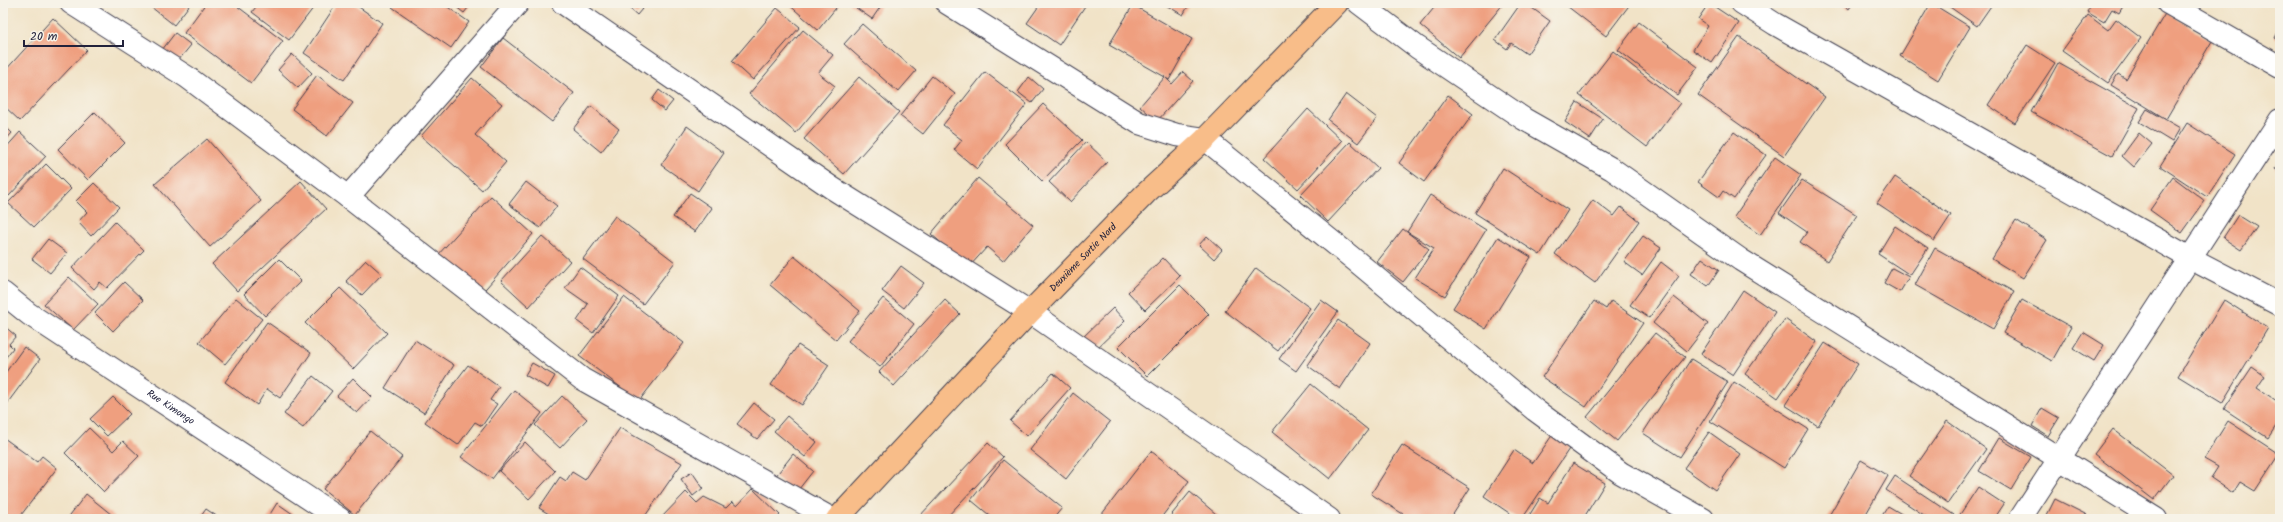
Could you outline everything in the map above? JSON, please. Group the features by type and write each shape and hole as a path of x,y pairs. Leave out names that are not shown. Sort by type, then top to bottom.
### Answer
{"main road":[{"name":"Deuxième Sortie Nord","path":"837,519 1030,312 1146,193 1205,139 1337,3"}],"street":[{"path":"72,3 187,77 348,197 582,379 832,519"},
{"path":"348,197 518,3"},
{"path":"563,3 832,188 1030,312 1329,519"},
{"path":"947,3 1139,123 1177,135 1205,139 1356,260 1534,410 1621,473 1703,519"},
{"path":"1359,3 1417,48 1524,119 1612,169 1741,260 2156,519"},
{"path":"1742,3 1774,24 2190,258 2280,305"},
{"path":"2168,3 2280,67"},
{"path":"2020,519 2280,120"},
{"name":"Rue Kimongo","path":"3,293 29,314 340,519"}],"building":[{"path":"146,3 191,3 174,25"},
{"path":"206,3 233,3 283,41 251,83 184,33"},
{"path":"259,3 317,3 289,40 252,12"},
{"path":"337,3 353,3 382,23 344,80 304,53"},
{"path":"395,3 442,3 469,22 451,48 392,7"},
{"path":"451,3 472,3 464,13"},
{"path":"623,3 647,3 637,15"},
{"path":"787,3 840,3 818,30"},
{"path":"849,3 883,3 872,19"},
{"path":"1041,3 1087,3 1059,45 1027,23"},
{"path":"1162,3 1190,3 1183,15"},
{"path":"1438,3 1504,3 1459,58 1420,25"},
{"path":"1521,3 1525,3 1550,21 1527,54 1511,43 1507,49 1495,40"},
{"path":"1563,3 1631,3 1606,36"},
{"path":"1709,3 1739,23 1712,63 1693,50 1708,26 1698,19"},
{"path":"1842,3 1853,3 1849,9"},
{"path":"1931,3 1970,27 1938,80 1900,56"},
{"path":"1948,3 1993,3 1977,26 1947,5"},
{"path":"2092,3 2125,3 2119,13 2112,9 2104,22 2087,12"},
{"path":"1133,5 1192,39 1169,80 1166,78 1172,84 1183,72 1193,81 1157,121 1140,106 1165,77 1109,45"},
{"path":"777,8 800,27 753,80 732,61"},
{"path":"2166,12 2212,41 2166,119 2111,85 2118,74 2126,79"},
{"path":"2088,15 2108,30 2116,19 2141,38 2108,83 2062,51"},
{"path":"53,18 87,50 20,121 3,105 3,73"},
{"path":"1639,22 1698,67 1677,95 1618,50"},
{"path":"862,24 916,71 898,92 844,44"},
{"path":"2280,28 2280,41 2275,38"},
{"path":"803,30 833,55 818,73 835,86 796,133 749,94"},
{"path":"175,33 191,45 178,61 162,50"},
{"path":"1739,37 1825,97 1784,156 1698,95"},
{"path":"503,38 574,93 552,122 481,67"},
{"path":"2027,45 2055,63 2015,123 1988,105"},
{"path":"1613,51 1680,103 1647,147 1579,95"},
{"path":"292,54 312,73 298,88 278,70"},
{"path":"2058,63 2139,108 2112,156 2031,112"},
{"path":"985,72 1027,104 977,169 954,150 962,140 943,125"},
{"path":"317,75 353,103 327,136 292,109"},
{"path":"932,76 955,94 923,134 900,116"},
{"path":"859,77 899,112 844,174 804,139"},
{"path":"1029,77 1043,89 1032,103 1018,92"},
{"path":"472,78 502,104 475,135 506,162 482,190 421,136"},
{"path":"659,90 673,101 665,111 652,100"},
{"path":"1346,94 1377,118 1358,143 1328,120"},
{"path":"1448,95 1473,114 1424,182 1399,163"},
{"path":"1577,102 1603,119 1590,139 1565,122"},
{"path":"1043,104 1082,140 1042,181 1005,144"},
{"path":"591,106 619,129 601,152 573,129"},
{"path":"1308,109 1342,141 1298,189 1264,158"},
{"path":"2147,109 2180,128 2172,142 2139,122"},
{"path":"95,112 125,143 88,180 58,149"},
{"path":"2187,123 2235,154 2207,197 2160,166"},
{"path":"3,124 12,133 3,143"},
{"path":"687,126 724,153 698,191 661,165"},
{"path":"20,132 46,156 9,196 3,191 3,151"},
{"path":"1734,132 1766,155 1734,199 1723,191 1719,197 1698,182"},
{"path":"2139,133 2152,144 2134,167 2122,156"},
{"path":"207,139 261,201 210,247 155,184"},
{"path":"1086,142 1107,162 1070,202 1049,182"},
{"path":"1350,142 1378,168 1328,222 1300,195"},
{"path":"1775,157 1801,175 1760,235 1734,217"},
{"path":"2280,160 2280,172 2275,169"},
{"path":"46,164 71,189 34,227 8,203"},
{"path":"1503,168 1568,210 1540,255 1475,213"},
{"path":"1895,177 1951,215 1934,241 1877,203"},
{"path":"2173,177 2205,201 2182,233 2150,210"},
{"path":"978,178 1033,225 1003,261 987,247 969,267 931,234"},
{"path":"1802,180 1857,215 1827,261 1800,242 1807,232 1779,213"},
{"path":"301,181 326,209 237,291 212,264"},
{"path":"526,182 557,206 540,228 509,204"},
{"path":"94,183 119,207 91,236 78,222 87,212 76,201"},
{"path":"690,193 712,208 695,232 673,217"},
{"path":"1430,195 1486,230 1445,296 1415,278 1434,248 1407,232"},
{"path":"491,196 533,234 480,295 437,256"},
{"path":"1593,200 1614,216 1621,207 1639,221 1595,283 1555,254"},
{"path":"2238,215 2257,227 2241,250 2223,238"},
{"path":"615,216 675,262 643,304 583,259"},
{"path":"2016,220 2047,240 2023,278 1992,259"},
{"path":"115,222 144,250 107,288 100,282 94,289 72,268"},
{"path":"1895,226 1928,248 1910,275 1878,254"},
{"path":"1403,229 1429,249 1403,282 1377,262"},
{"path":"542,236 570,261 529,307 501,281"},
{"path":"1207,236 1222,250 1214,259 1199,245"},
{"path":"1643,236 1661,248 1642,275 1624,262"},
{"path":"1498,237 1531,257 1486,329 1453,308"},
{"path":"48,239 67,253 50,273 32,259"},
{"path":"1935,248 2014,292 1993,329 1915,285"},
{"path":"794,256 860,311 836,340 770,285"},
{"path":"1163,258 1180,276 1145,310 1128,292"},
{"path":"1702,258 1719,270 1708,286 1691,274"},
{"path":"279,259 301,281 265,316 244,294"},
{"path":"366,260 382,274 362,295 346,281"},
{"path":"1661,262 1679,276 1649,318 1630,305"},
{"path":"901,266 924,283 904,308 882,291"},
{"path":"580,267 619,296 593,333 577,321 588,304 565,288"},
{"path":"1256,268 1310,308 1278,351 1225,311"},
{"path":"1892,268 1909,277 1900,292 1884,283"},
{"path":"69,277 98,304 73,330 44,304"},
{"path":"124,282 143,300 113,331 95,313"},
{"path":"1180,285 1209,314 1147,376 1118,347"},
{"path":"340,288 387,333 353,369 305,323"},
{"path":"1743,290 1775,312 1733,375 1701,354"},
{"path":"624,297 684,343 639,401 579,356"},
{"path":"1674,297 1708,324 1687,351 1653,323"},
{"path":"236,298 262,319 225,364 199,342"},
{"path":"883,298 914,324 880,367 848,341"},
{"path":"945,300 960,314 894,386 879,372"},
{"path":"1321,300 1338,312 1296,371 1279,359"},
{"path":"2022,300 2071,327 2052,361 2003,333"},
{"path":"2224,300 2268,328 2222,403 2178,376"},
{"path":"1594,301 1606,309 1611,301 1643,323 1586,407 1542,377"},
{"path":"1113,308 1125,321 1093,352 1081,339"},
{"path":"1785,319 1817,342 1778,398 1745,374"},
{"path":"1338,320 1370,343 1340,389 1307,365"},
{"path":"267,322 311,353 280,398 267,389 257,405 225,382"},
{"path":"3,325 16,336 9,344 13,348 3,361"},
{"path":"2083,332 2104,345 2094,361 2073,348"},
{"path":"1655,333 1685,357 1617,441 1587,417"},
{"path":"415,340 454,365 424,413 385,388"},
{"path":"1825,343 1858,364 1818,426 1785,405"},
{"path":"798,345 829,365 802,405 771,385"},
{"path":"24,347 40,359 3,409 3,376"},
{"path":"1691,359 1728,382 1680,457 1643,433"},
{"path":"532,363 555,376 548,388 525,375"},
{"path":"468,365 499,387 490,400 497,404 482,426 475,422 458,445 425,422"},
{"path":"2252,367 2265,376 2257,388 2280,403 2280,420 2268,438 2224,409"},
{"path":"1053,373 1070,388 1027,436 1010,421"},
{"path":"313,376 332,391 303,428 284,414"},
{"path":"353,378 372,397 357,413 337,396"},
{"path":"1734,382 1808,429 1784,468 1710,421"},
{"path":"1311,384 1368,430 1330,479 1272,432"},
{"path":"514,390 542,413 492,479 461,457"},
{"path":"1073,393 1110,422 1066,479 1030,450"},
{"path":"562,396 587,419 560,448 535,425"},
{"path":"113,397 130,414 107,436 90,419"},
{"path":"754,403 774,419 757,439 737,424"},
{"path":"2042,408 2059,418 2048,436 2032,426"},
{"path":"787,416 817,442 805,457 774,431"},
{"path":"1947,421 1986,449 1948,503 1909,476"},
{"path":"2228,421 2279,454 2255,491 2240,482 2233,493 2211,478 2218,467 2204,459"},
{"path":"89,428 113,451 123,441 139,456 104,492 65,453"},
{"path":"620,428 682,463 643,519 557,519 539,508 560,477 566,481 572,472 585,480"},
{"path":"2113,429 2173,475 2154,500 2094,454"},
{"path":"370,431 402,457 355,515 323,489"},
{"path":"1709,432 1740,454 1715,490 1684,468"},
{"path":"1553,434 1571,446 1522,519 1518,519 1484,496 1514,450 1533,463"},
{"path":"4,438 37,462 42,456 57,468 18,519 3,519"},
{"path":"1999,438 2031,457 2011,490 1979,471"},
{"path":"525,442 555,471 529,499 499,471"},
{"path":"988,443 1003,457 945,519 917,519"},
{"path":"1402,445 1470,488 1450,519 1411,519 1371,494"},
{"path":"1151,451 1189,481 1160,519 1098,519"},
{"path":"793,454 813,471 795,494 775,477"},
{"path":"1003,460 1062,508 1053,519 994,519 971,500"},
{"path":"1861,460 1888,476 1863,519 1827,519"},
{"path":"1573,463 1605,483 1583,519 1527,519 1540,498 1548,503"},
{"path":"692,472 703,488 693,496 681,479"},
{"path":"1895,476 1954,515 1951,519 1930,519 1886,490"},
{"path":"1978,487 2004,504 1994,519 1957,519"},
{"path":"753,489 780,515 776,519 660,519 686,492 697,503 704,497 726,508 732,502 737,506"},
{"path":"1190,492 1222,519 1168,519"},
{"path":"86,494 117,519 67,519"},
{"path":"2055,499 2087,515 2085,519 2045,519"},
{"path":"277,503 300,519 267,519"},
{"path":"1888,506 1910,519 1880,519"},
{"path":"206,509 221,519 199,519"}]}
